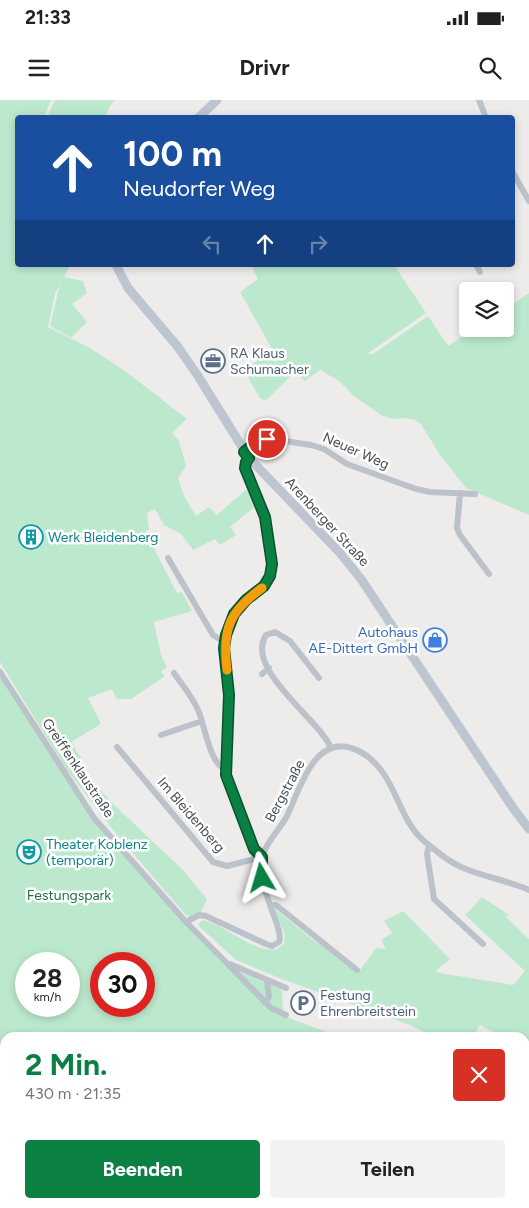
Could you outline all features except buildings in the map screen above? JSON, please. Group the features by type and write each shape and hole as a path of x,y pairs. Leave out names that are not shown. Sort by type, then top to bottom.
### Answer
{"main road":[{"path":"201,115 217,100"},
{"name":"Arenberger Straße","path":"117,267 128,288 178,347 198,376 246,455 354,569 512,808 529,829"}],"street":[{"path":"479,100 485,115"},
{"path":"515,176 529,202"},
{"path":"477,267 480,272"},
{"name":"Neuer Weg","path":"246,455 262,439 311,445 324,450 347,464 416,489 430,492 475,494"},
{"path":"186,922 200,915 206,916 272,946 280,938 262,878 262,857 254,849 226,770 229,695 224,642 234,614 246,600 264,586 272,564 265,517 245,468 246,455"},
{"path":"460,493 457,528 460,535 489,574"},
{"path":"168,558 213,635 224,642"},
{"path":"319,678 290,641 276,632 266,635 261,647 262,658 293,703 326,736 331,748 349,747 360,752 373,762 387,779 412,828 429,845 462,867 529,890"},
{"path":"262,674 269,668"},
{"name":"Greiffenklaustraße","path":"0,672 94,818 186,922 223,960 265,1003 274,1010 286,1015"},
{"path":"174,673 190,695 220,767 226,770"},
{"path":"161,735 202,721"},
{"name":"Im Bleidenberg","path":"117,747 213,862 227,866 262,857"},
{"name":"Bergstraße","path":"262,857 266,846 287,816 307,773 321,754 331,748"},
{"path":"429,845 427,854 434,899 483,944"},
{"path":"270,906 276,905 357,970"},
{"name":"Greiffenklaustraße","path":"223,960 286,988"},
{"path":"265,1003 269,997 267,981"}],"green space":[{"path":"0,100 51,100 45,115 15,115 15,267 69,267 64,277 83,281 87,293 72,304 87,322 71,338 50,326 60,284 55,294 48,327 84,345 108,360 143,384 187,419 172,433 179,441 186,466 178,478 184,496 196,516 209,507 217,515 248,488 258,504 230,527 236,535 220,545 215,539 193,550 181,534 164,525 155,509 147,513 149,530 145,531 177,593 182,592 192,611 154,622 161,655 167,667 161,672 165,676 131,699 117,699 112,689 88,698 101,724 71,742 83,761 77,763 109,800 184,871 207,899 201,912 190,916 186,915 118,836 66,769 0,662"},
{"path":"55,100 114,100 106,114 108,115 48,115"},
{"path":"252,267 395,267 426,313 367,354 373,354 428,316 448,346 462,337 514,337 514,303 529,293 529,515 466,488 440,455 421,424 415,420 404,418 392,419 381,415 354,396 339,381 320,370 305,381 295,372 265,401 260,398 244,371 272,349 240,292 258,279"},
{"name":"Festungspark","path":"0,677 93,819 185,924 225,966 282,990 283,1016 327,1032 0,1032"},
{"path":"482,897 509,915 506,917 529,939 529,1032 493,1032 480,1025 476,1032 423,1032 410,1025 282,979 236,960 198,925 202,920 259,947 277,949 284,944 285,935 274,908 358,973 376,948 386,949 381,940 392,933 384,921 403,911 450,959 435,971 513,985 525,971 465,915"}],"slow traffic":[{"path":"227,670 224,642 234,614 246,600 262,588"}],"place":[{"name":"RA Klaus Schumacher","path":"213,361"},
{"name":"Werk Bleidenberg","path":"31,537"},
{"name":"Autohaus AE-Dittert GmbH","path":"435,640"},
{"name":"Theater Koblenz (temporär)","path":"29,852"},
{"name":"Festung Ehrenbreitstein","path":"303,1003"}],"route":[{"path":"262,878 262,857 254,849 226,775 229,695 224,642 234,614 246,600 264,586 270,576 272,564 267,525 260,502 246,472 246,462 249,458 244,452 259,440 267,439"}]}
